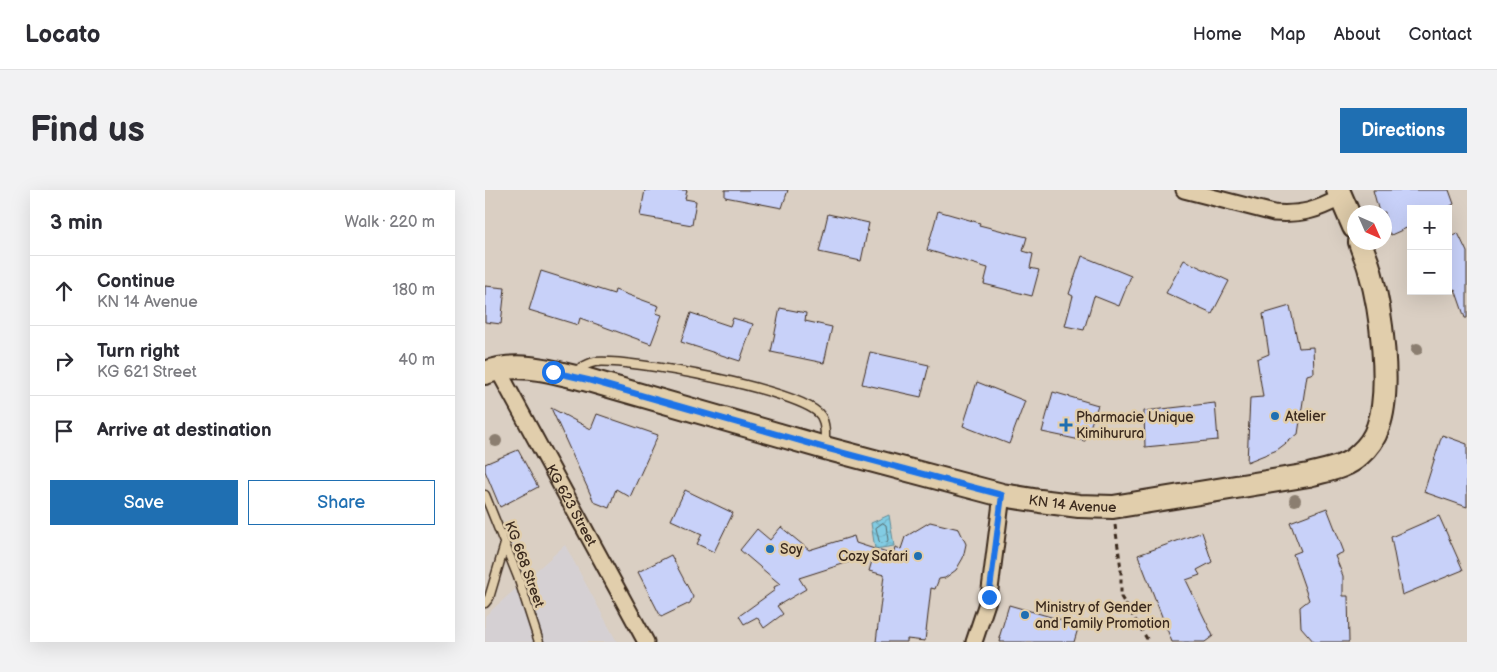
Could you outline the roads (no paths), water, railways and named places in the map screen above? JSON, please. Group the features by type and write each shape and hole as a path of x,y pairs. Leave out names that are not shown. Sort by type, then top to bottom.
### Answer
{"main road":[{"path":"1340,194 1347,209"},
{"name":"KN 14 Avenue","path":"491,370 519,366 568,375 825,448 1002,495 1079,506 1113,506 1309,475 1337,468 1358,456 1373,438 1378,428 1383,401 1385,370 1381,329 1371,271 1363,250"}],"street":[{"path":"1184,190 1274,213 1288,214 1303,213 1325,206 1340,194"},
{"name":"KG 623 Street","path":"491,370 646,642"},
{"path":"974,642 989,597 1002,495"}],"lane":[{"path":"568,375 589,364 604,362 656,367 746,384 787,398 810,408 821,416 824,426 825,448"},
{"name":"KG 668 Street","path":"485,495 518,577 539,642"},
{"path":"485,602 489,598 505,544"}],"water":[{"path":"889,515 894,546 875,549 871,523"}],"place":[{"name":"Atelier","path":"1275,416"},
{"name":"Pharmacie Unique Kimihurura","path":"1066,425"},
{"name":"Soy","path":"770,549"},
{"name":"Cozy Safari","path":"918,556"},
{"name":"Ministry of Gender and Family Promotion","path":"1025,615"}]}
